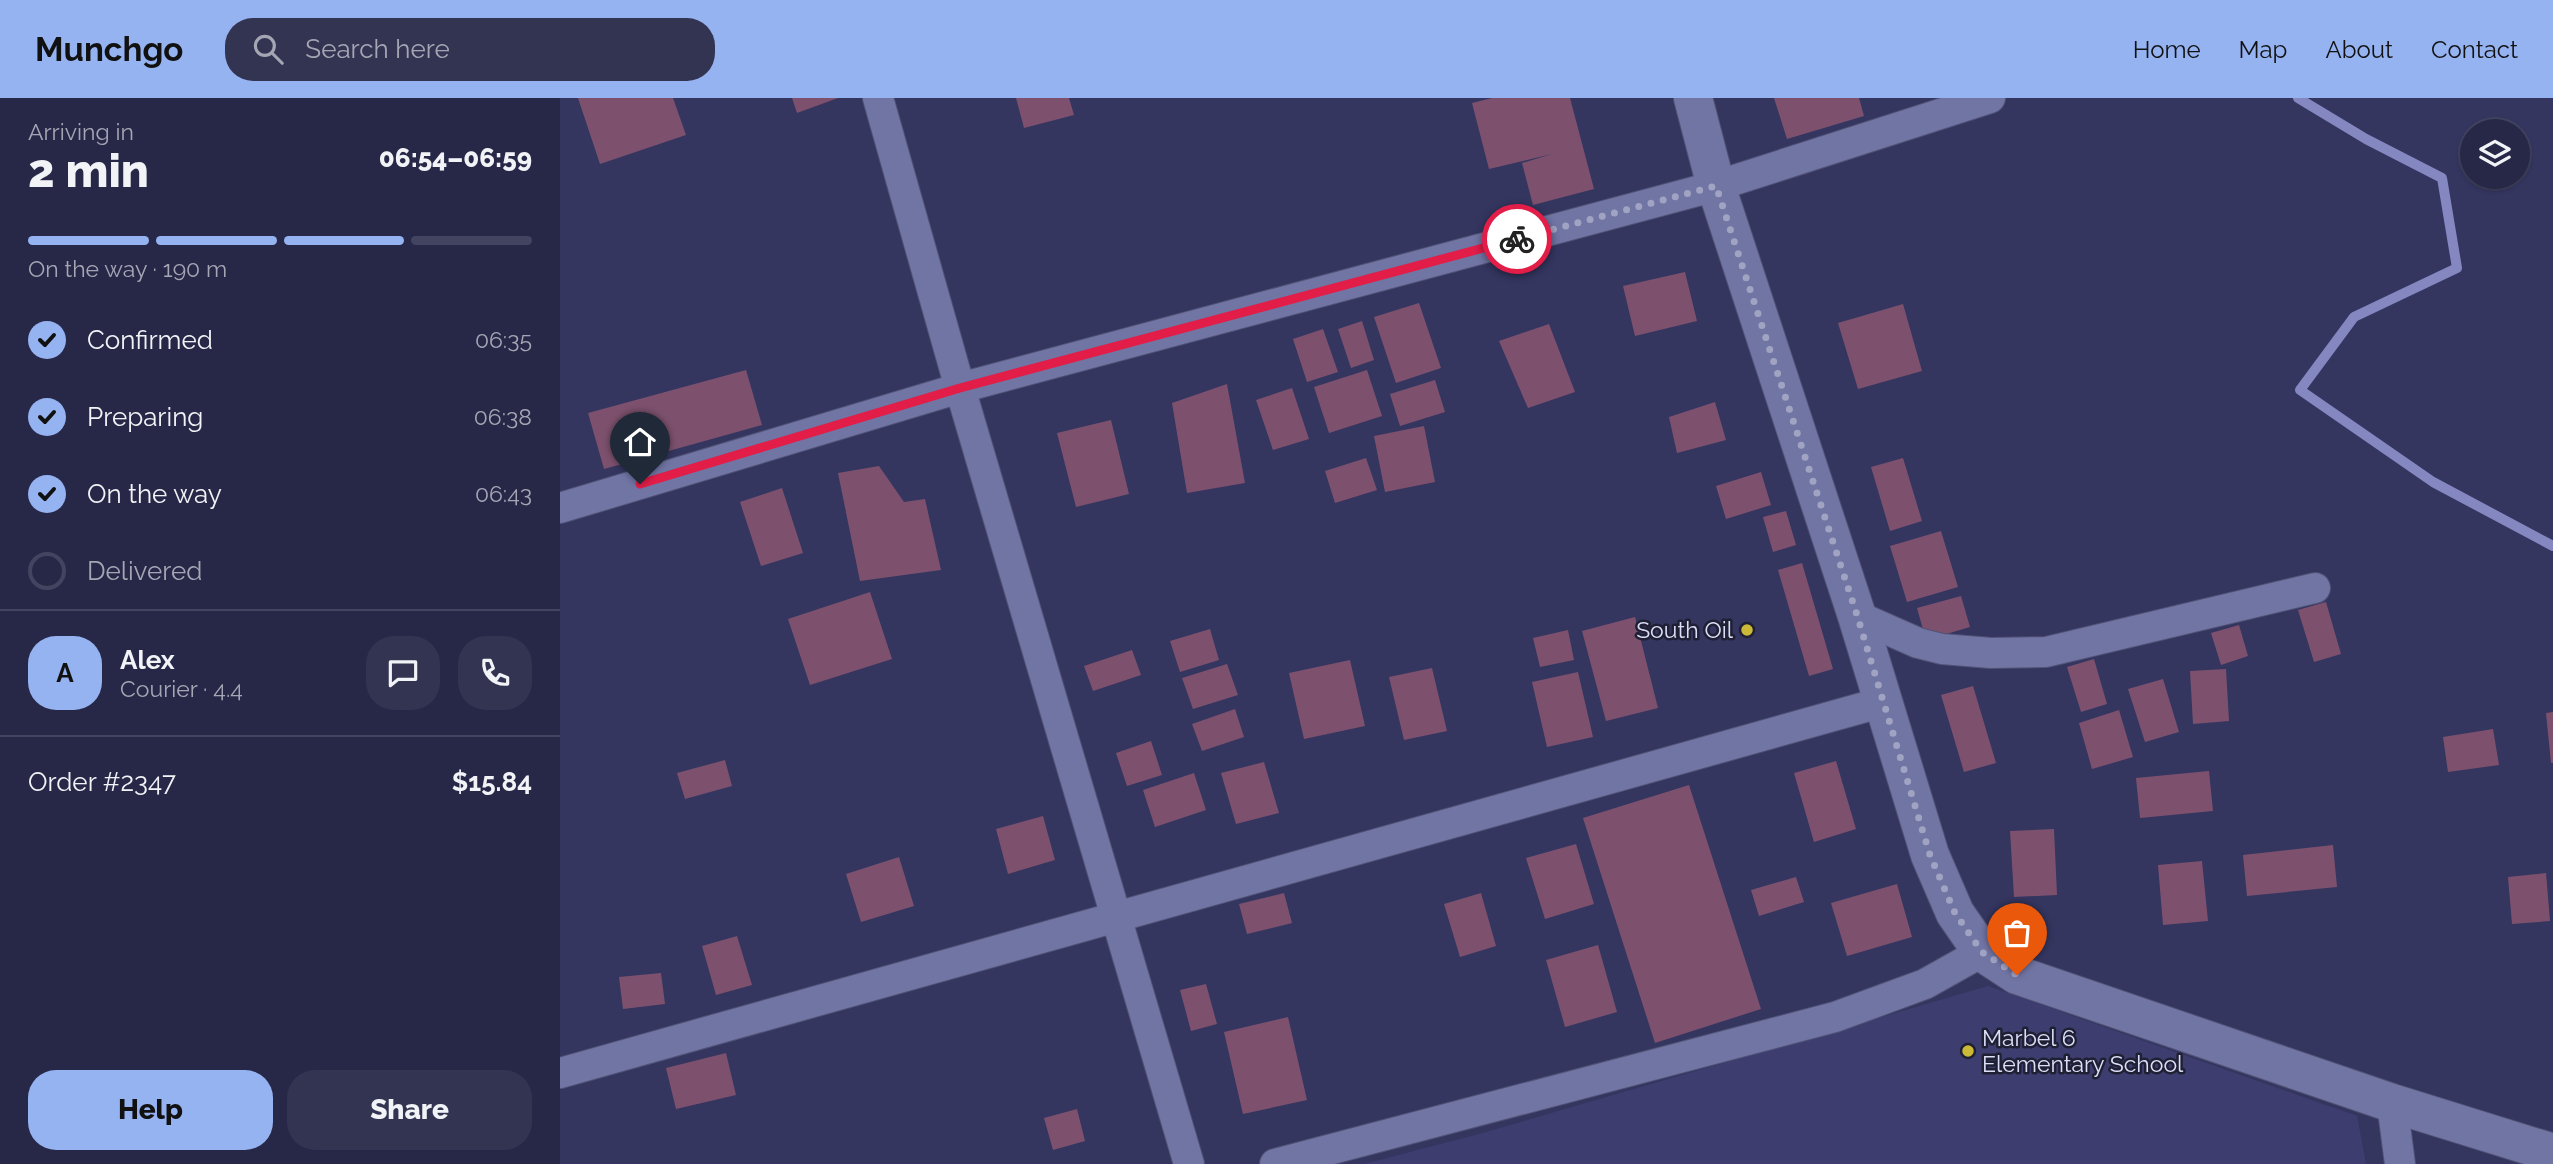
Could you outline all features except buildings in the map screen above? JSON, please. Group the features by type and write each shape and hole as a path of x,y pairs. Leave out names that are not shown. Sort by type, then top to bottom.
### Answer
{"main road":[{"path":"1693,98 1716,186 1857,615 1930,855 1955,913 1982,952 2017,975 2392,1103 2553,1153"}],"street":[{"path":"878,98 960,388 1189,1164"},
{"path":"560,508 960,388 1716,186 1990,98"},
{"path":"1857,615 1918,643 1942,649 1991,653 2046,652 2315,588"},
{"path":"560,1073 1883,702"},
{"path":"1275,1164 1835,1017 1926,984 1982,952"},
{"path":"2392,1103 2400,1164"}],"shaded area":[{"name":"Marbel 6 Elementary School","path":"1988,986 2357,1116 2366,1164 1364,1164 1483,1133"}],"waterway":[{"path":"2298,98 2366,139 2442,178 2457,268 2354,317 2300,390 2433,482 2553,546"}],"way so far":[{"path":"1517,239 1716,186 1857,615 1930,855 1955,913 1982,952 2017,975"}],"place":[{"name":"South Oil","path":"1747,630"},
{"name":"Marbel 6 Elementary School","path":"1968,1051"}],"route":[{"path":"640,484 960,388 1517,239"}]}
